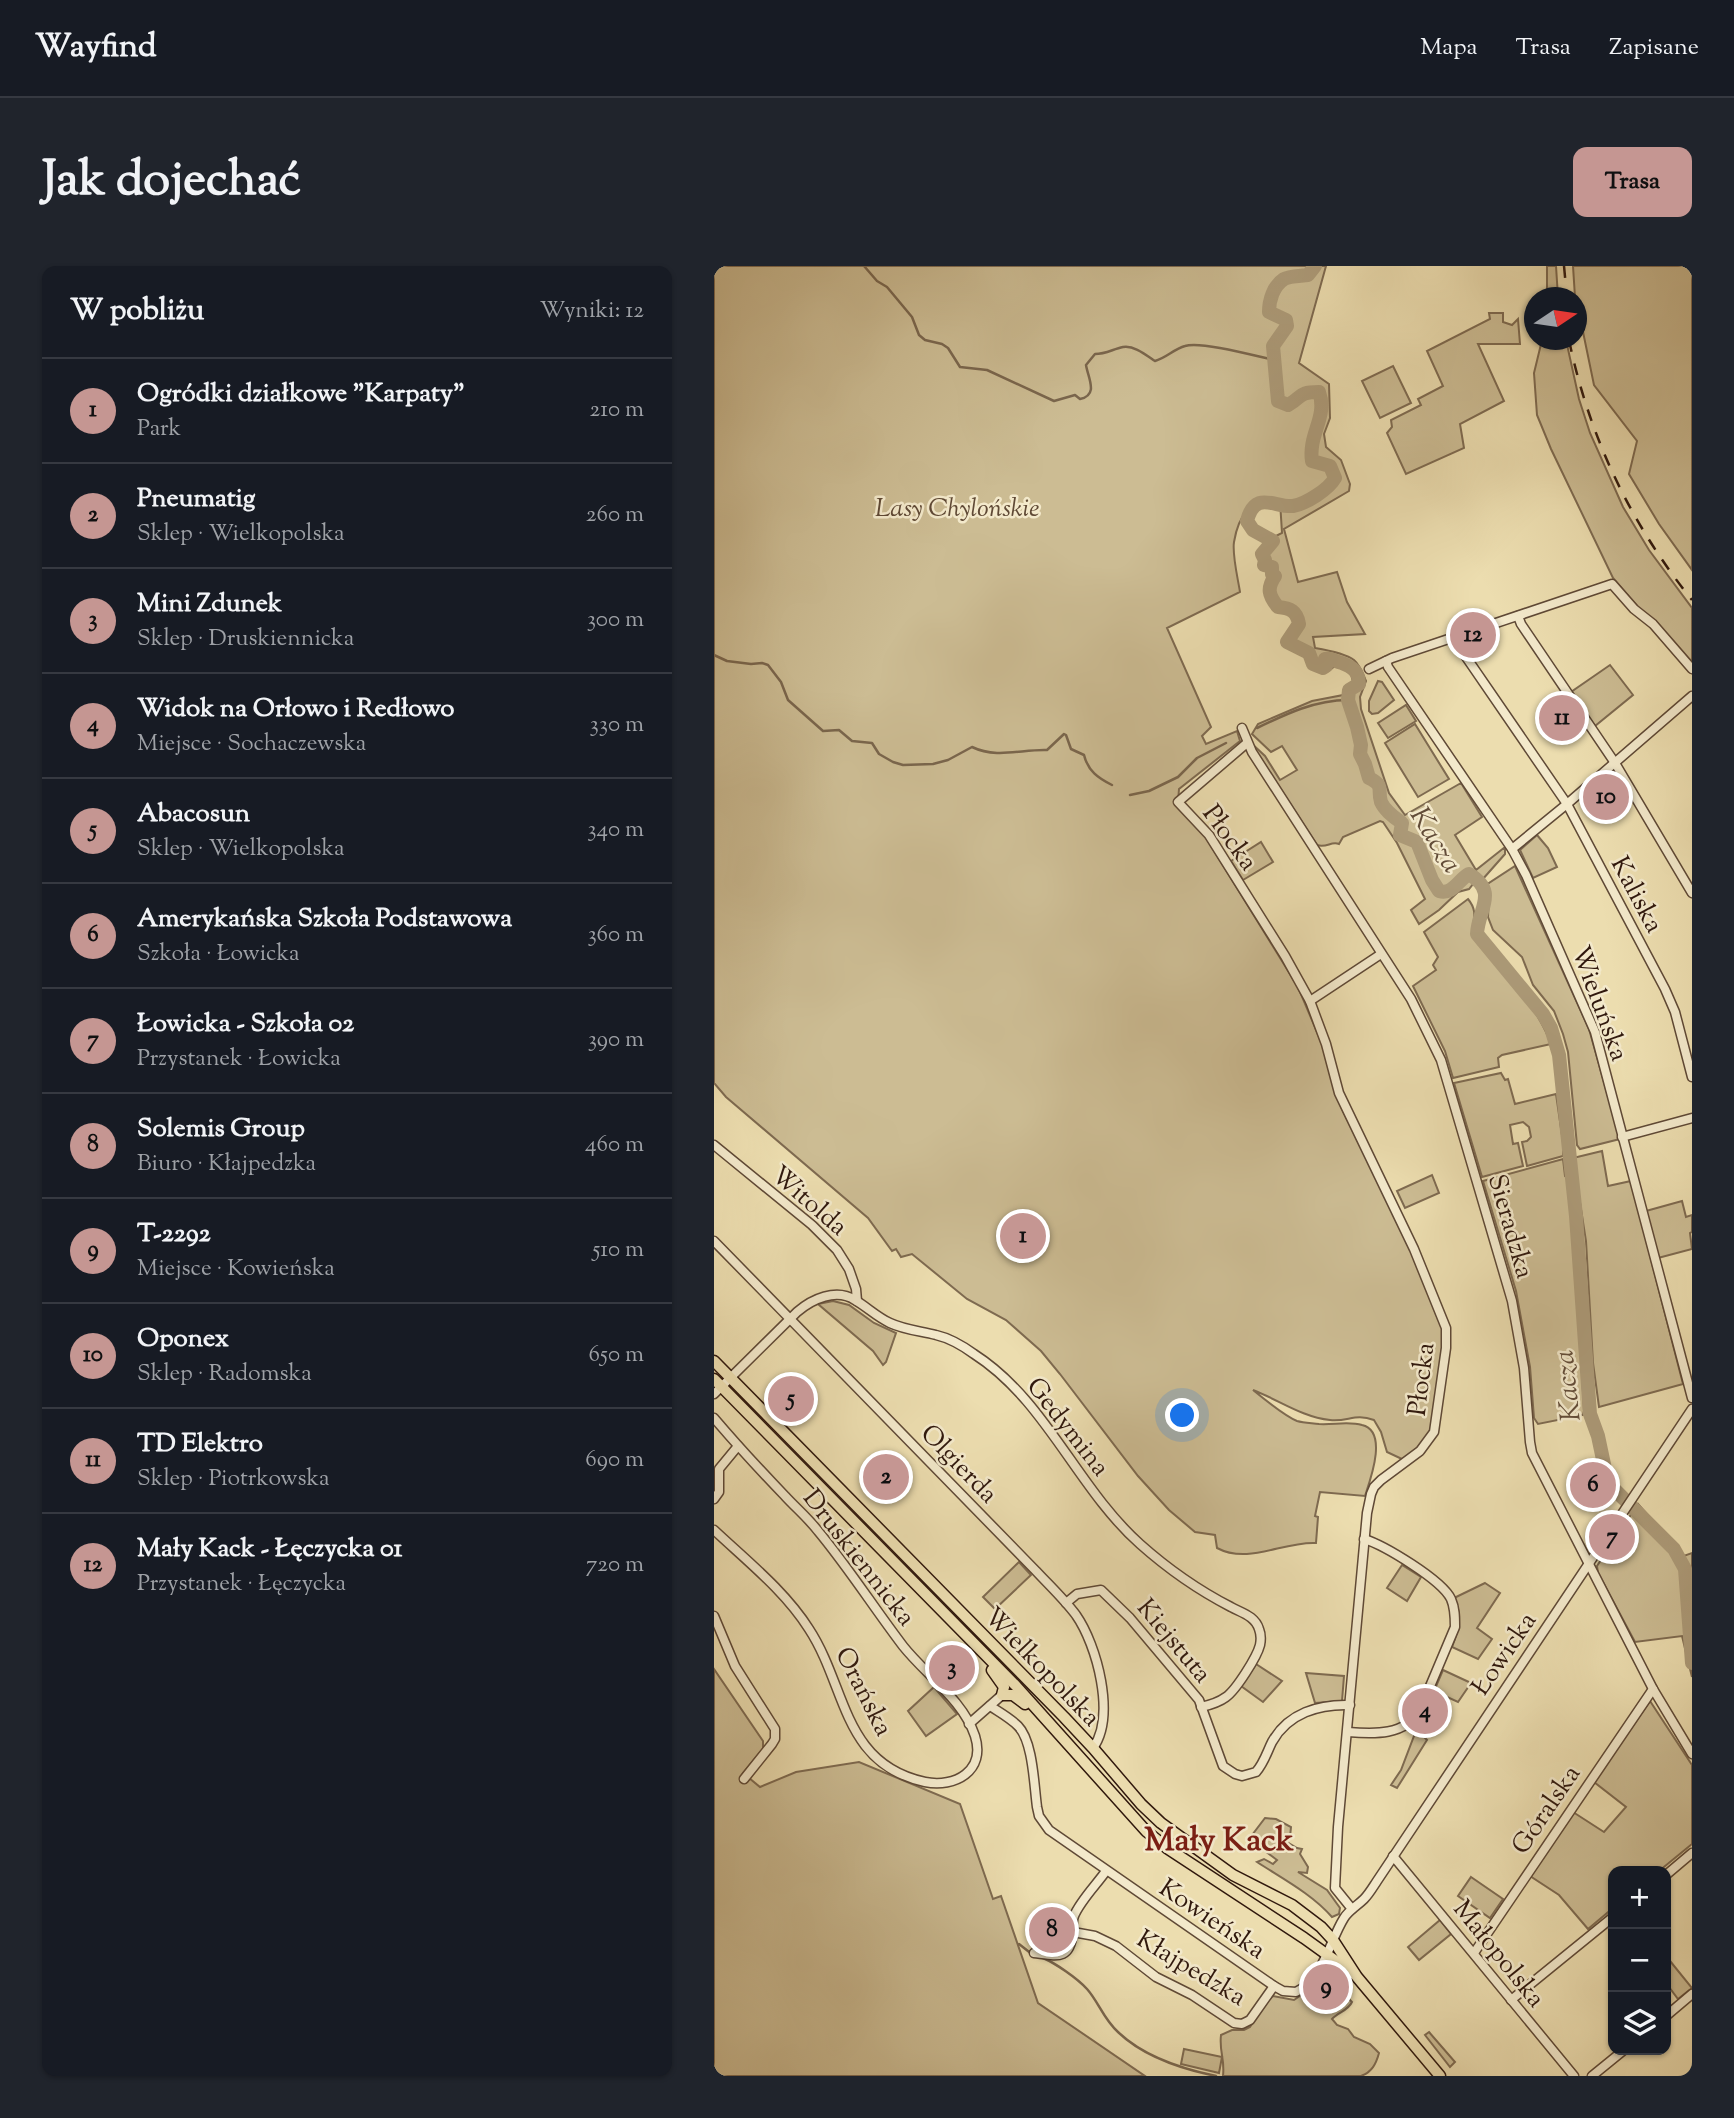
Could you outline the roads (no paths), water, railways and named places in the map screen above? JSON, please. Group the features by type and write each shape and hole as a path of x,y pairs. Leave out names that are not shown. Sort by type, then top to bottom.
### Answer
{"main road":[{"name":"Wielkopolska","path":"714,1361 1093,1748 1161,1823 1233,1875 1305,1914 1333,1940 1357,1977 1440,2076"},
{"name":"Wielkopolska","path":"716,1386 969,1639 1054,1728 1146,1831 1357,1977"},
{"path":"969,1639 1001,1680 1004,1687 1002,1695 1017,1698 1054,1728"}],"street":[{"path":"1369,669 1612,584 1634,609 1653,624 1692,668"},
{"path":"1518,616 1615,763 1692,892"},
{"name":"Kaliska","path":"1452,638 1567,804 1665,989 1675,1012 1692,1077"},
{"name":"Wieluńska","path":"1386,661 1512,849 1526,874 1591,1021 1692,1398"},
{"path":"1512,849 1692,696"},
{"name":"Sieradzka","path":"1242,728 1247,743 1412,999 1441,1060 1512,1301 1524,1368 1532,1453 1653,1689 1692,1754"},
{"name":"Płocka","path":"1247,743 1178,802 1209,835 1310,1001 1326,1044 1339,1093 1414,1249 1446,1328 1446,1348 1434,1432 1420,1451 1374,1487 1368,1502 1338,1826 1335,1888 1352,1909"},
{"path":"1310,1001 1381,954"},
{"path":"1622,1137 1692,1118"},
{"name":"Witolda","path":"714,1145 837,1250 853,1277 857,1301"},
{"name":"Olgierda","path":"714,1241 1076,1616 1085,1632 1099,1671 1103,1724 1099,1740 1093,1748"},
{"name":"Gedymina","path":"730,1377 789,1318 817,1298 841,1296 857,1301 889,1323 939,1335 977,1356 1020,1394 1096,1496 1139,1544 1209,1596 1254,1619 1261,1639 1259,1649 1231,1693 1215,1704 1202,1707"},
{"path":"716,1386 730,1377"},
{"name":"Łowicka","path":"1327,1955 1343,1920 1366,1897 1692,1411"},
{"name":"Druskiennicka","path":"714,1418 817,1529 904,1647 958,1706 969,1724"},
{"path":"714,1499 719,1492 721,1463 738,1446"},
{"name":"Orańska","path":"714,1530 780,1593 810,1630 858,1736 883,1763 925,1782 938,1784 957,1780 971,1770 974,1764 976,1743 969,1724"},
{"path":"1348,1732 1384,1733 1413,1721 1455,1627 1451,1599 1438,1583 1380,1545 1364,1539"},
{"name":"Kiejstuta","path":"1066,1603 1077,1594 1101,1590 1130,1618 1192,1692 1202,1707 1223,1766 1235,1774 1242,1776 1259,1768 1273,1739 1283,1726 1296,1717 1320,1707 1350,1705"},
{"path":"714,1616 735,1665 775,1729 772,1744 744,1779"},
{"name":"Góralska","path":"1474,1953 1653,1689"},
{"path":"969,1724 1002,1695"},
{"name":"Kowieńska","path":"990,1706 1013,1721 1023,1732 1028,1744 1037,1807 1049,1830 1274,1986 1290,1993 1301,1990 1309,1983 1327,1955"},
{"path":"1671,1871 1692,1853"},
{"name":"Małopolska","path":"1393,1856 1574,2076"},
{"path":"1034,1953 1063,1955 1071,1945 1074,1915 1106,1871"},
{"path":"1511,2000 1608,1921"},
{"name":"Kłajpedzka","path":"1073,1932 1109,1942 1156,1977 1192,1995 1234,2023 1242,2024 1250,2020 1274,1986"},
{"path":"1671,2012 1692,1994"},
{"path":"1592,2076 1618,2055"}],"waterway":[{"path":"864,266 877,281 887,287 912,317 919,335 925,340 948,348 960,367 987,370 1054,401 1075,395 1080,399 1086,397 1091,390 1086,365 1095,354 1123,347 1136,349 1155,361 1181,347 1193,345 1274,360"},
{"name":"Kacza","path":"1315,266 1308,275 1289,277 1280,282 1272,294 1269,312 1286,320 1287,326 1273,346 1278,401 1288,405 1303,394 1319,392 1321,410 1313,442 1312,461 1330,466 1335,478 1323,491 1298,505 1286,506 1266,502 1255,505 1247,521 1253,530 1273,541 1262,554 1264,565 1272,567 1272,574 1275,576 1270,588 1272,599 1278,607 1295,613 1299,624 1287,642 1309,653 1313,664 1323,668 1326,666 1325,659 1329,659 1349,666 1356,673 1359,684 1349,690 1348,700 1357,727 1360,754 1369,778 1379,786 1381,802 1390,814 1402,823 1400,835 1417,842 1439,891 1452,889 1469,874 1483,887 1485,901 1477,934 1543,1014 1551,1028 1559,1055 1576,1216 1590,1414 1611,1486 1674,1549 1685,1569 1692,1663"},
{"path":"714,655 727,661 768,665 781,682 788,700 823,731 839,730 852,741 872,743 879,754 893,762 903,765 933,764 948,760 972,747 1000,753 1047,750 1064,734 1071,749 1084,755 1094,773 1112,785"},
{"path":"1257,728 1312,705 1348,700"},
{"path":"1130,795 1149,791 1178,777 1197,758 1226,743"},
{"path":"1019,1944 1033,1955"},
{"path":"1043,1958 1083,1985 1109,2022 1139,2048 1190,2070 1216,2076"}],"railway":[{"path":"1564,266 1566,287"},
{"path":"1571,350 1588,410 1615,477 1649,540 1692,600"}],"place":[{"name":"Mały Kack - Łęczycka 01","path":"1473,635"},
{"name":"TD Elektro","path":"1562,718"},
{"name":"Oponex","path":"1606,797"},
{"name":"Ogródki działkowe \"Karpaty\"","path":"1023,1236"},
{"name":"Abacosun","path":"791,1399"},
{"name":"Pneumatig","path":"886,1477"},
{"name":"Amerykańska Szkoła Podstawowa","path":"1593,1485"},
{"name":"Łowicka - Szkoła 02","path":"1612,1537"},
{"name":"Mini Zdunek","path":"952,1668"},
{"name":"Widok na Orłowo i Redłowo","path":"1425,1711"},
{"name":"Solemis Group","path":"1052,1930"},
{"name":"T-2292","path":"1326,1987"}],"district":[{"name":"Mały Kack","path":"1219,1838"}],"park label":[{"name":"Lasy Chylońskie","path":"957,507"}]}
